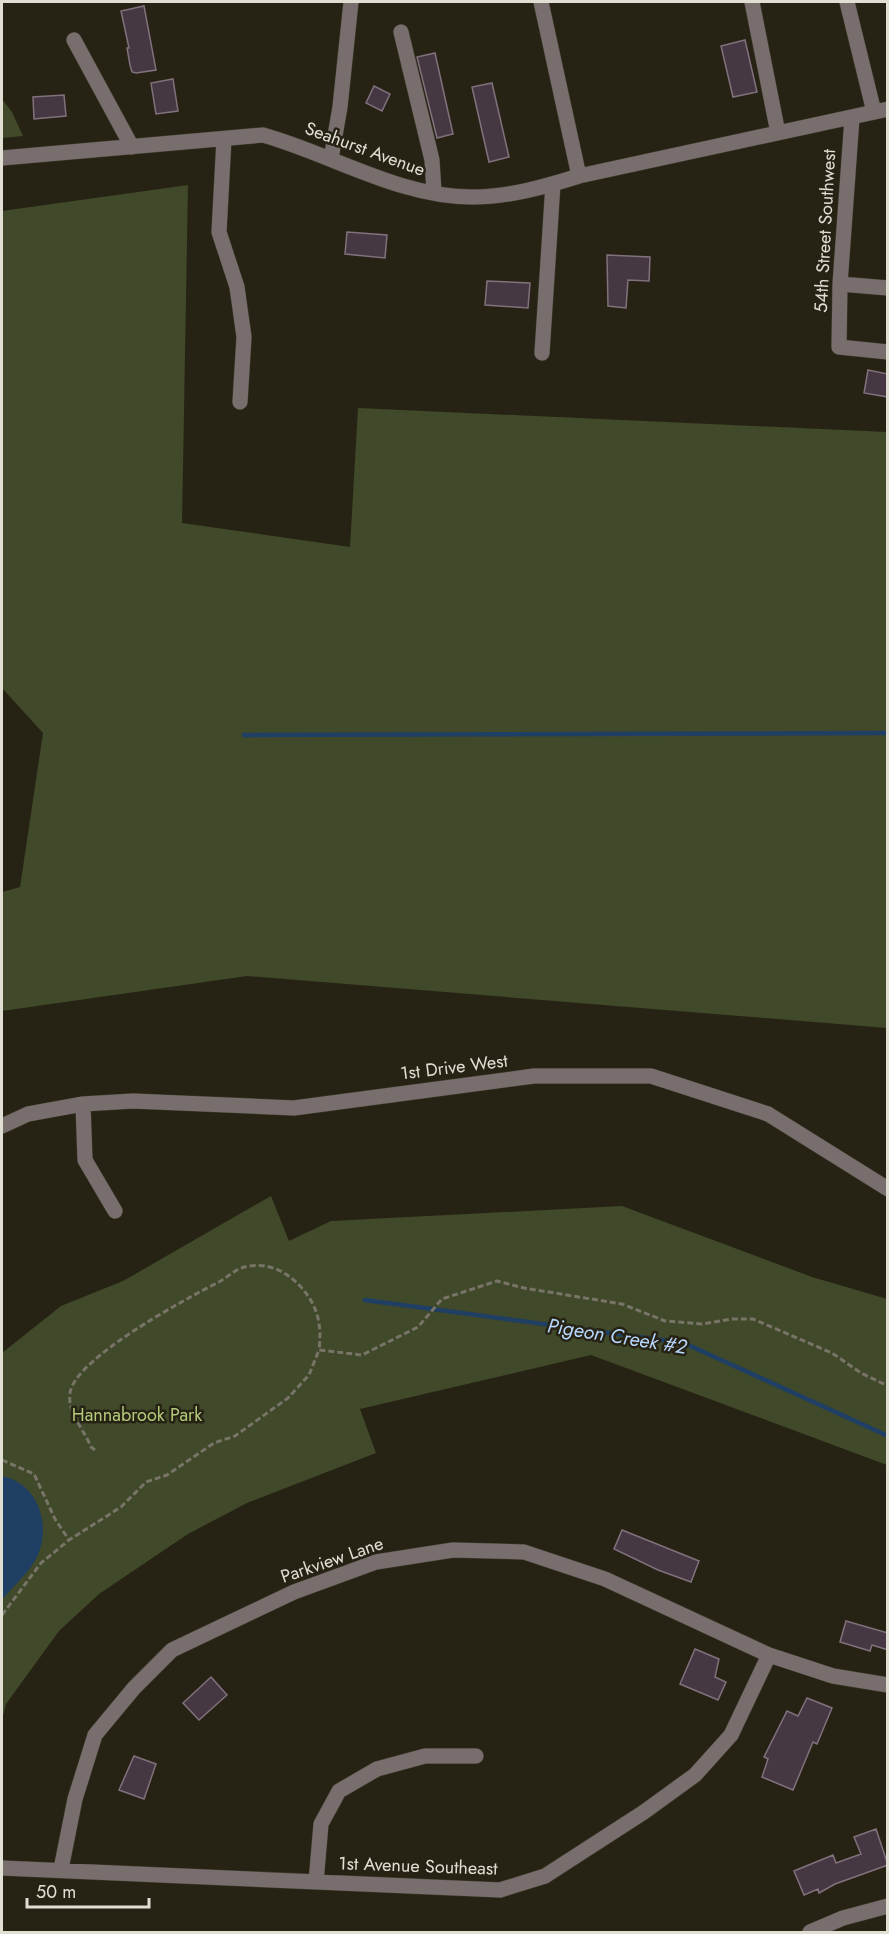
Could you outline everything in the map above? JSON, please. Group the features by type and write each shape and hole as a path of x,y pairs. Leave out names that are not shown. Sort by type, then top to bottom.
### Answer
{"street":[{"path":"330,159 340,107 351,2"},
{"path":"541,2 579,176"},
{"path":"752,2 778,133"},
{"path":"847,2 881,111"},
{"path":"401,32 432,160 434,192"},
{"path":"74,39 132,147"},
{"name":"Seahurst Avenue","path":"2,158 262,135 301,146 330,159 412,188 471,197 533,190 579,176 881,111"},
{"name":"54th Street Southwest","path":"852,117 840,284 839,347 888,352"},
{"path":"224,139 219,232 237,286 244,337 240,402"},
{"path":"542,353 553,184"},
{"path":"840,284 888,288"},
{"name":"1st Drive West","path":"2,1126 28,1114 83,1104 133,1101 294,1108 534,1076 651,1076 768,1114 888,1189"},
{"path":"83,1104 85,1160 116,1211"},
{"name":"Parkview Lane","path":"61,1869 75,1799 95,1735 134,1688 172,1650 294,1592 376,1562 453,1550 525,1552 605,1579 769,1655 833,1676 888,1685"},
{"name":"1st Avenue Southeast","path":"2,1868 500,1890 545,1876 644,1812 695,1775 731,1735 769,1655"},
{"path":"316,1882 321,1824 339,1791 377,1769 425,1756 476,1756"},
{"path":"810,1932 843,1918 888,1906"}],"path":[{"path":"2,1616 41,1563 69,1540 121,1507 146,1482 166,1475 214,1443 235,1436 288,1398 309,1375 319,1350 321,1325 310,1298 288,1274 266,1266 236,1269 220,1282 167,1309 117,1344 74,1381 70,1393 71,1410 91,1447 95,1450"},
{"path":"319,1350 362,1354 418,1327 442,1299 497,1281 524,1288 622,1304 657,1319 686,1324 753,1319 832,1353 861,1373 888,1386"},
{"path":"2,1460 34,1474 55,1520 69,1540"}],"green space":[{"path":"2,99 12,112 23,136 2,138"},
{"path":"188,185 182,523 350,547 358,408 887,432 887,1028 247,976 2,1011 2,892 20,887 43,733 2,688 2,211"},
{"name":"Hannabrook Park","path":"271,1196 289,1241 331,1221 622,1206 812,1277 887,1299 887,1465 591,1355 360,1409 376,1453 247,1503 188,1534 99,1594 59,1631 6,1704 2,1720 2,1353 61,1306 123,1281"}],"water":[{"path":"2,1476 25,1487 33,1496 39,1507 43,1532 34,1563 2,1600"}],"building":[{"path":"144,6 156,70 136,73 132,72 130,65 127,48 129,48 121,11"},
{"path":"745,40 757,92 733,97 721,46"},
{"path":"435,53 453,134 437,138 417,57"},
{"path":"173,79 178,111 156,114 151,83"},
{"path":"492,83 509,157 489,162 472,87"},
{"path":"374,86 390,94 382,111 366,103"},
{"path":"64,95 66,116 34,119 33,97"},
{"path":"347,232 387,235 385,258 345,254"},
{"path":"607,255 650,257 649,281 628,280 626,308 608,306"},
{"path":"487,281 530,283 528,308 485,305"},
{"path":"868,370 888,374 888,397 864,393"},
{"path":"622,1530 699,1561 691,1582 658,1570 614,1549"},
{"path":"846,1621 888,1633 888,1650 872,1645 870,1651 840,1642"},
{"path":"695,1649 719,1659 715,1677 726,1682 718,1700 680,1684"},
{"path":"211,1677 227,1695 199,1720 183,1703"},
{"path":"807,1698 832,1708 817,1744 813,1742 793,1790 762,1777 768,1759 764,1757 787,1711 798,1716"},
{"path":"134,1756 156,1764 144,1799 119,1790"},
{"path":"876,1829 888,1865 835,1884 819,1893 818,1889 804,1895 794,1871 833,1855 836,1863 861,1854 854,1837"}],"waterway":[{"path":"244,735 888,733"},
{"name":"Pigeon Creek #2","path":"365,1300 684,1343 888,1436"}]}
